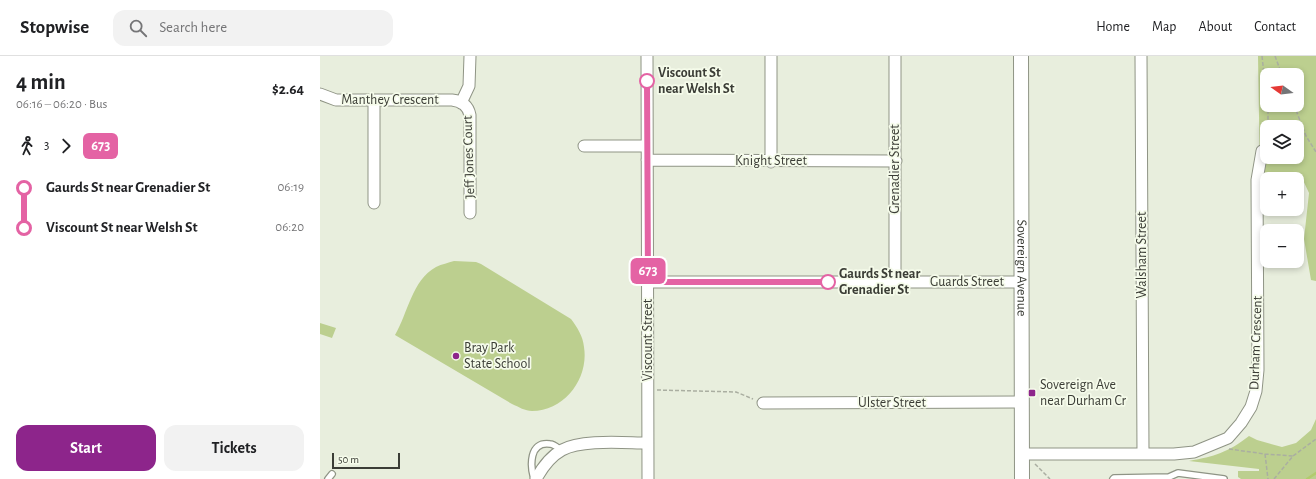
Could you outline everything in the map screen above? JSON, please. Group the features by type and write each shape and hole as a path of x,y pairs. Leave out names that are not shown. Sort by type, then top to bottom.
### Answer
{"street":[{"path":"461,103 469,86 470,56"},
{"name":"Viscount Street","path":"647,56 648,479"},
{"path":"771,56 772,162"},
{"name":"Grenadier Street","path":"895,56 896,282"},
{"name":"Sovereign Avenue","path":"1021,56 1022,479"},
{"name":"Walsham Street","path":"1141,56 1143,454"},
{"name":"Manthey Crescent","path":"320,94 336,100 452,100 461,103"},
{"path":"374,101 374,203"},
{"name":"Jeff Jones Court","path":"461,103 468,109 470,115 470,214"},
{"path":"584,146 647,146"},
{"name":"Knight Street","path":"647,160 772,162 896,161"},
{"name":"Durham Crescent","path":"1022,454 1174,454 1194,452 1228,438 1241,424 1251,407 1256,391 1258,370 1257,180 1260,163"},
{"name":"Guards Street","path":"648,282 1022,282"},
{"name":"Ulster Street","path":"763,403 1022,402"},
{"path":"535,479 550,459 561,450 572,446 583,444 647,443"}],"lane":[{"path":"535,479 531,471 533,454 536,448 545,444 552,444 561,450"},
{"path":"1114,479 1169,477 1178,474 1224,479"}],"path":[{"path":"1262,56 1268,120"},
{"path":"1275,56 1279,68"},
{"path":"1297,112 1306,136 1316,152"},
{"path":"657,395 657,389 736,392 763,403"},
{"path":"1274,479 1293,456 1316,439"},
{"path":"1228,448 1265,454 1293,456"},
{"path":"1265,454 1268,479"},
{"path":"1035,464 1050,479"}],"green space":[{"path":"1258,56 1316,56 1316,281 1311,280 1304,239 1309,193 1304,182 1304,172 1260,172 1260,176"},
{"path":"454,261 476,262 481,264 571,319 581,335 585,359 583,370 578,381 572,391 564,399 544,410 524,410 395,335 411,298 421,280 436,267"},
{"path":"320,323 336,328 332,338 320,334"},
{"path":"1316,419 1316,479 1241,479 1238,477 1238,471 1259,471 1259,469 1189,461 1220,453 1249,436 1257,440 1282,447 1296,443 1311,430"}],"waterway":[{"path":"1307,479 1316,473"}],"bus line":[{"name":"673","path":"647,81 648,282 828,282"}],"place":[{"name":"Viscount St near Welsh St","path":"647,81"},
{"name":"Gaurds St near Grenadier St","path":"828,282"},
{"name":"Bray Park State School","path":"456,356"},
{"name":"Sovereign Ave near Durham Cr","path":"1032,393"}]}
